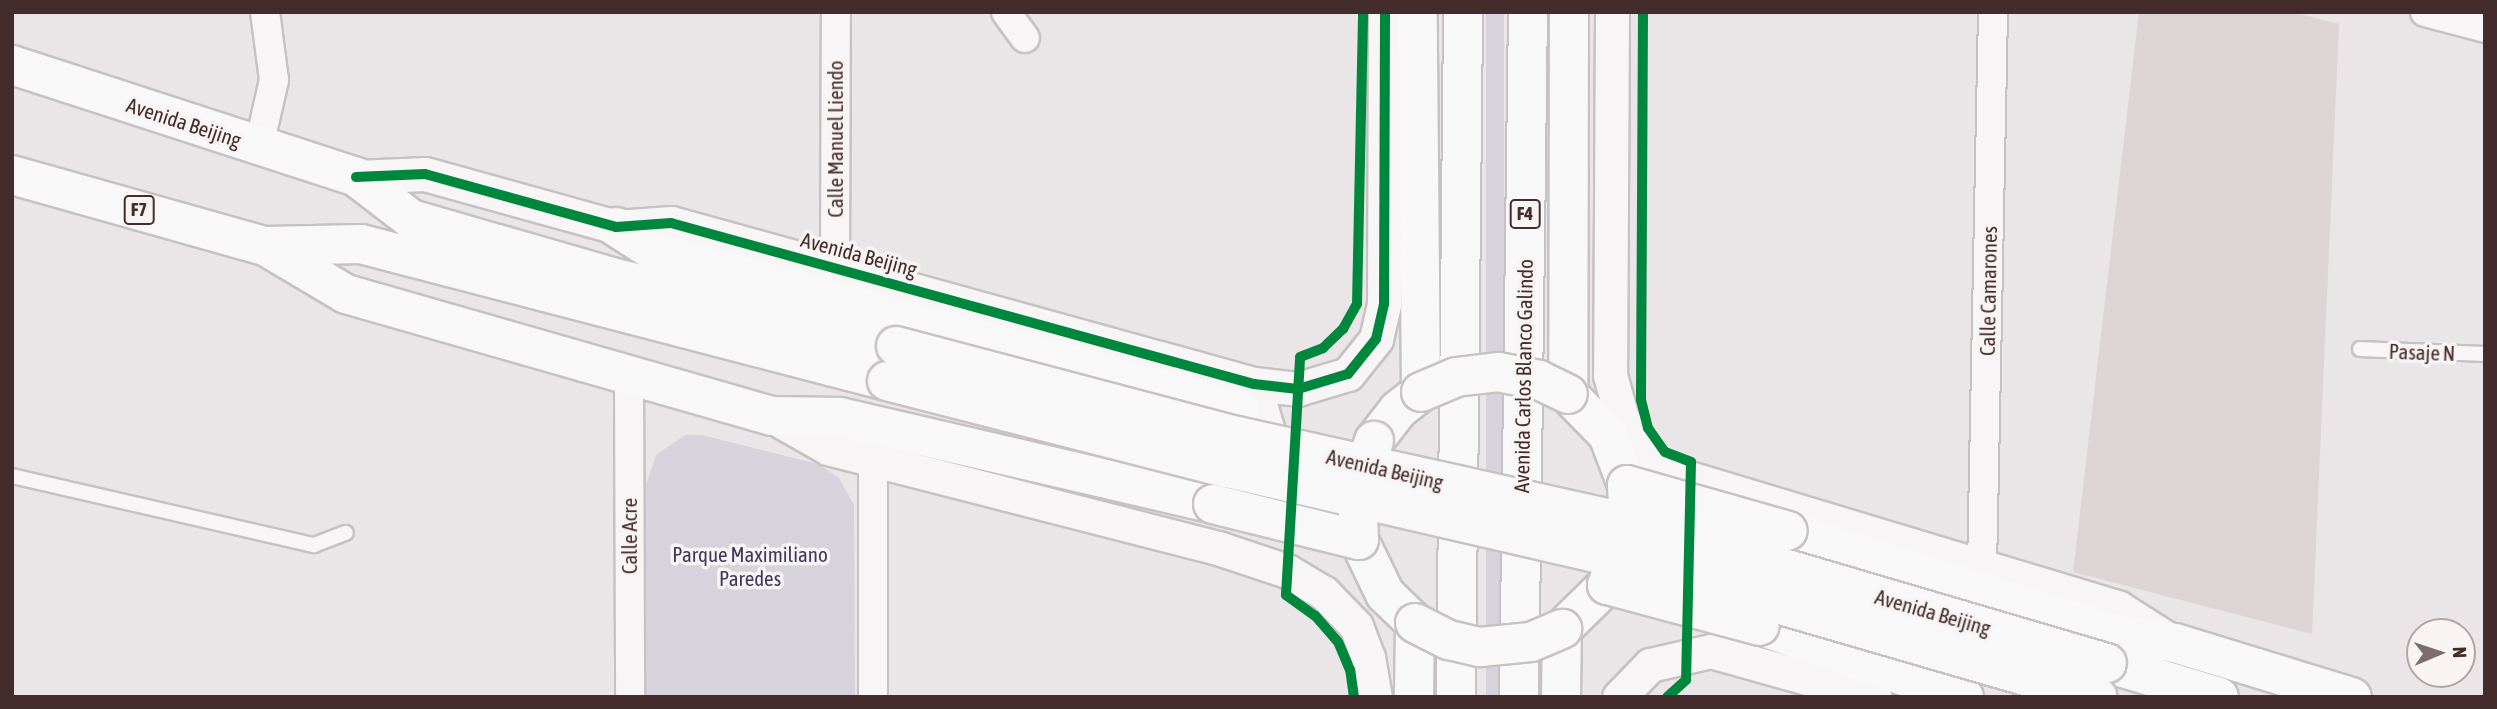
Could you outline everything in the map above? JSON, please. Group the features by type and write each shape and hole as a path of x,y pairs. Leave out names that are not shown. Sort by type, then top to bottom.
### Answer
{"main road":[{"path":"1418,12 1421,392"},
{"path":"1456,697 1463,12"},
{"name":"Avenida Carlos Blanco Galindo","path":"1519,697 1528,12"},
{"path":"1568,394 1569,12"},
{"name":"Avenida Beijing","path":"12,65 356,177 411,219 615,278 1227,468 1626,559 2103,680 2219,697"},
{"name":"Avenida Beijing","path":"12,175 265,246 346,294 772,416"},
{"path":"616,228 655,253 1247,397 1374,441"},
{"name":"Avenida Beijing","path":"265,246 361,244 891,364"},
{"path":"1498,372 1525,375 1568,394 1608,435 1627,485 1629,527 1607,586 1562,629 1531,642 1488,647 1449,640 1415,623 1379,586 1359,540 1357,492 1374,441 1398,410 1421,392 1456,377 1498,372"},
{"path":"772,416 840,417 1359,540"},
{"path":"1627,485 1777,517 2112,633 2175,643 2352,697"},
{"path":"1607,586 1760,626 1964,697"},
{"path":"1413,697 1415,623"},
{"path":"1561,697 1562,629"}],"street":[{"path":"259,146 274,80 265,12"},
{"name":"Calle Manuel Liendo","path":"835,12 835,266"},
{"path":"1006,12 1025,38"},
{"name":"Avenida Beijing","path":"356,177 425,174 616,228 671,223 835,266 1247,397 1298,389 1348,374 1376,339 1384,304 1385,12"},
{"path":"1612,12 1610,374 1622,418 1639,448 1663,470 1777,517"},
{"name":"Calle Camarones","path":"1982,569 1993,12"},
{"path":"2425,12 2485,28"},
{"name":"Calle Acre","path":"629,375 631,697"},
{"path":"1218,548 1235,536 1255,506 1265,474 1268,428 1247,397"},
{"name":"Avenida Beijing","path":"772,416 828,448 1218,548 1287,571 1324,593 1356,626 1375,697"},
{"path":"873,461 873,697"},
{"path":"1711,651 1702,615 1706,575 1720,534 1746,509 1982,569 2119,608 2175,643"},
{"path":"1711,651 1730,632 1757,584 1767,531 1777,517"},
{"path":"1619,697 1650,665 1711,651 1875,697"}],"lane":[{"name":"Pasaje N","path":"2360,349 2485,354"},
{"path":"12,476 314,545 346,533"}],"shaded area":[{"path":"2139,12 2292,12 2339,24 2312,634 2073,572"}],"green space":[{"path":"1486,12 1504,12 1504,697 1486,697"},
{"name":"Parque Maximiliano Paredes","path":"685,435 702,435 818,464 839,478 854,505 855,697 646,697 645,488 656,455"}],"cycle path":[{"path":"1354,697 1350,670 1338,642 1315,616 1286,595 1300,357 1323,348 1343,329 1357,304 1363,12"},
{"path":"356,177 425,174 616,227 671,223 1254,384 1298,389 1348,374 1376,339 1384,304 1385,12"},
{"path":"1643,12 1641,400 1648,428 1665,452 1691,462 1686,680 1667,697"}]}
